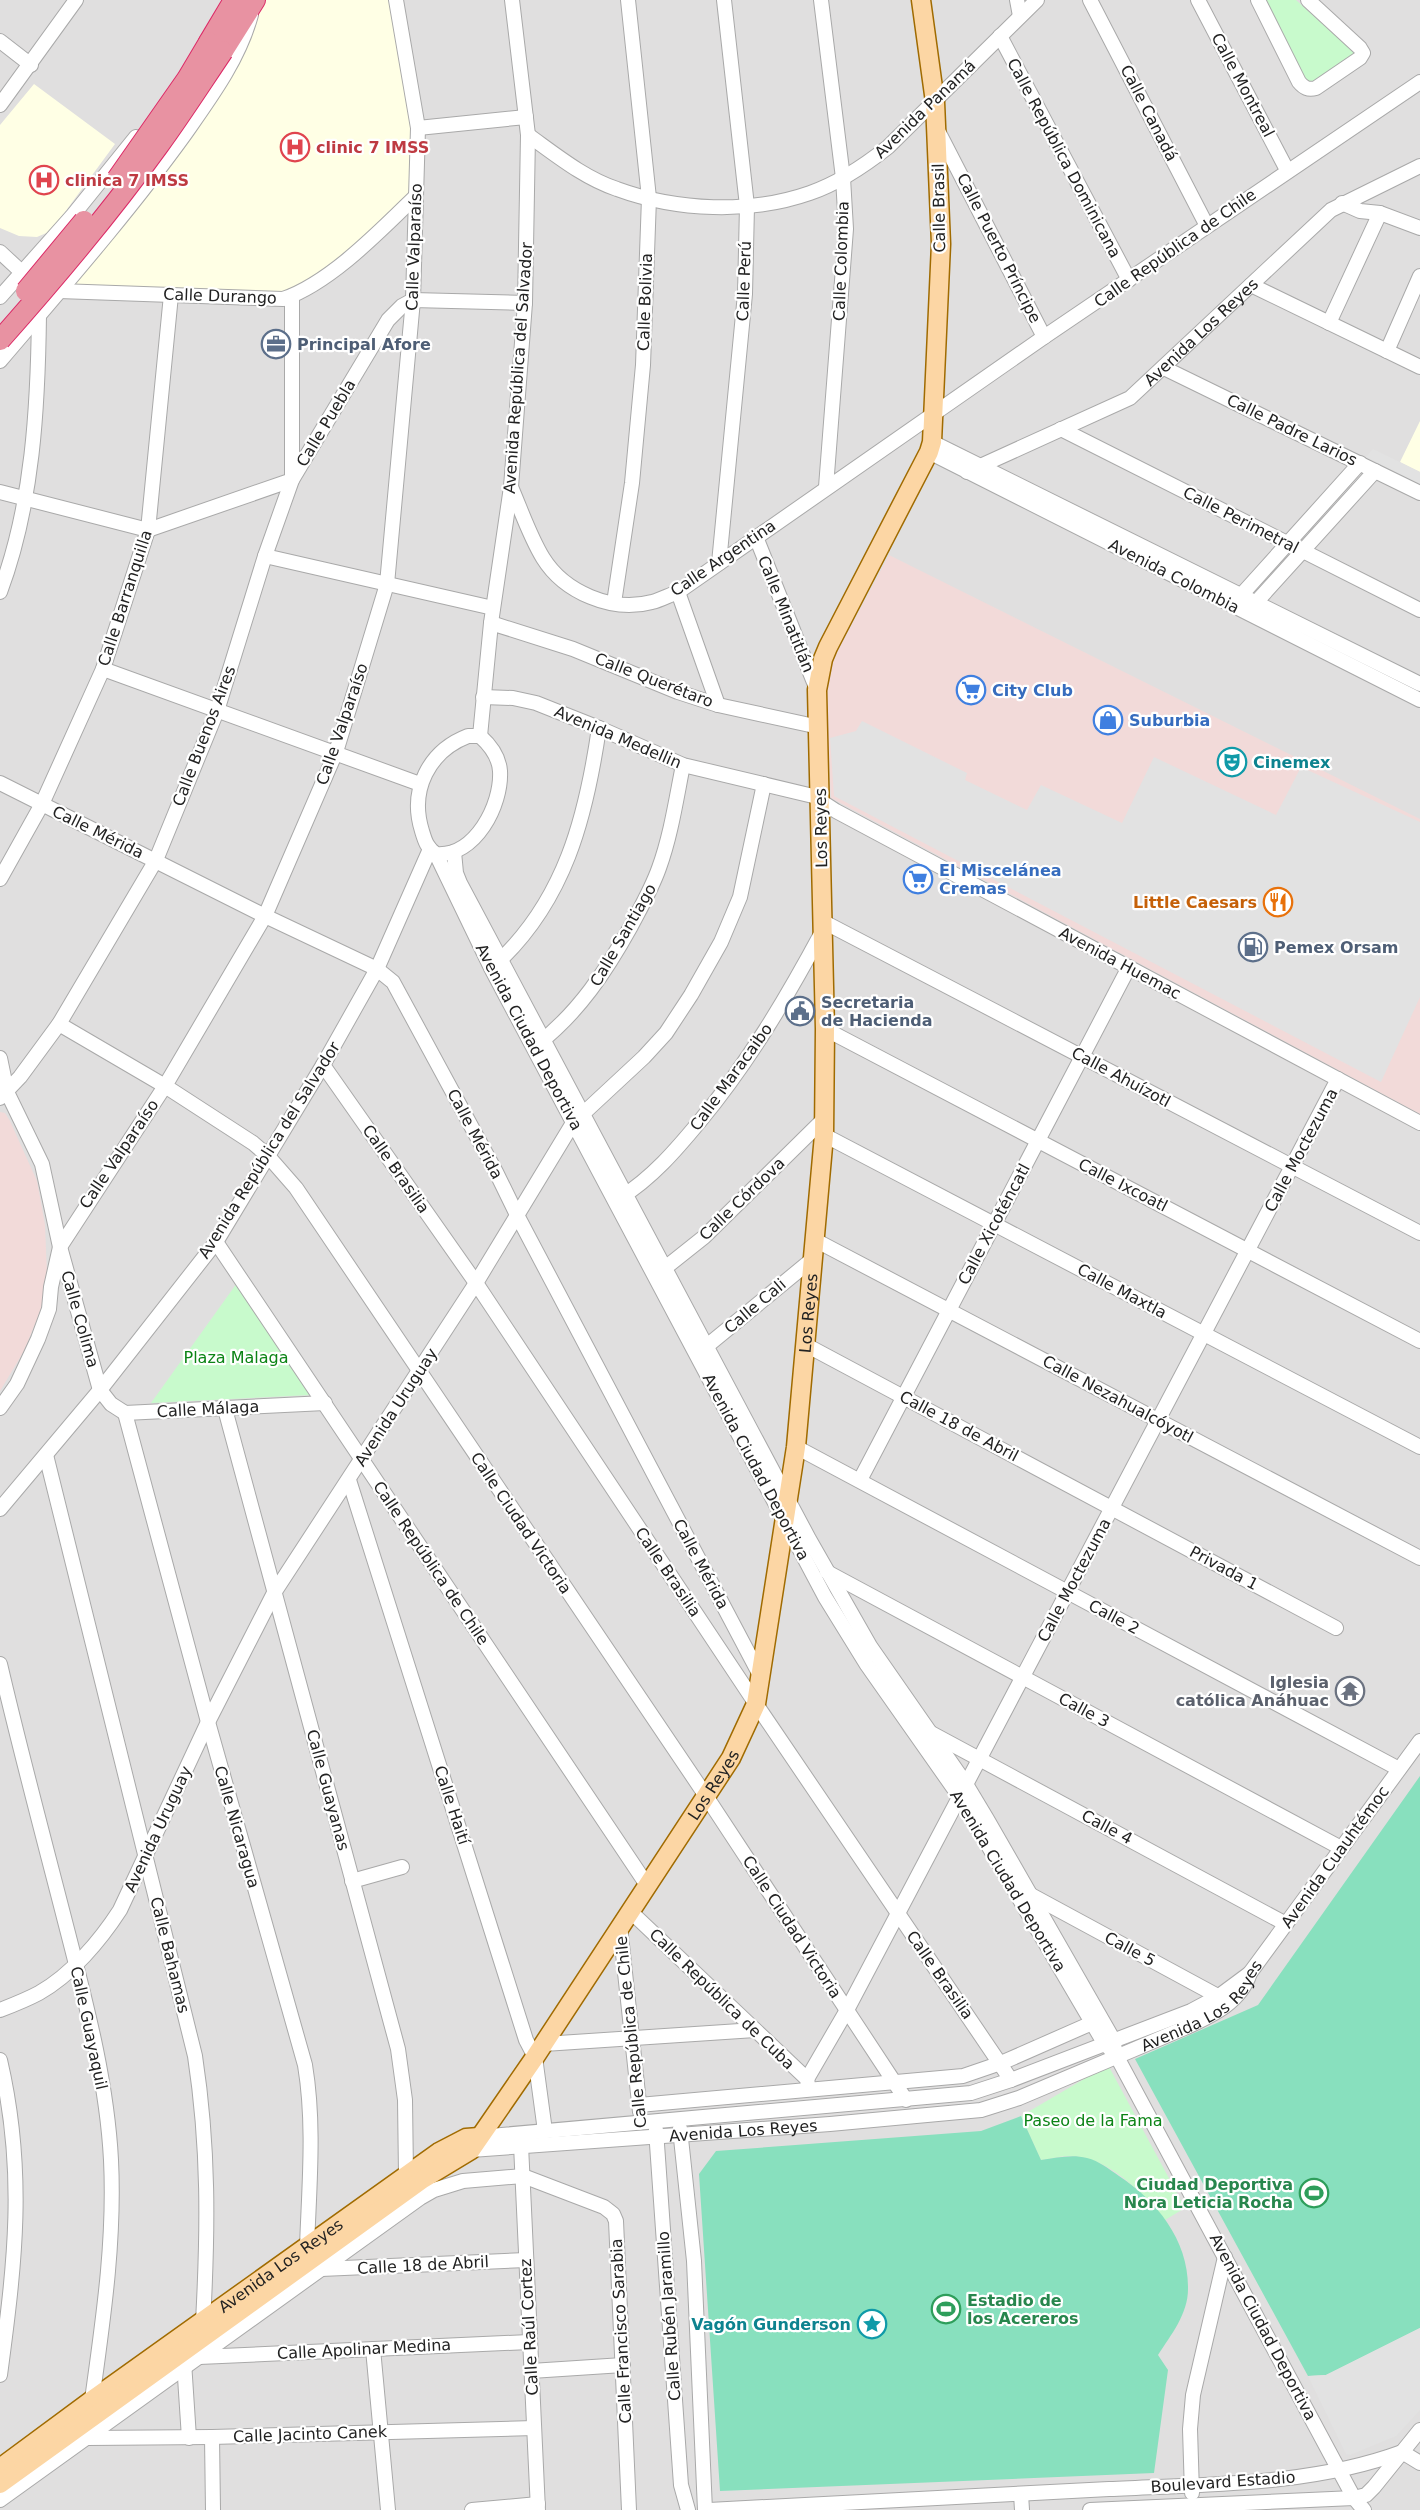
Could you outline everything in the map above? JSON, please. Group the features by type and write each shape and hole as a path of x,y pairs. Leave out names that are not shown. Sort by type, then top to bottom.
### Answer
{"highway":[{"path":"0,340 60,272 160,144 216,46 233,0"},
{"path":"0,320 40,275 121,175 187,80 255,0"}],"main road":[{"name":"Calle Brasil","path":"921,0 935,102 941,244 932,417"},
{"name":"Los Reyes","path":"475,2143 731,1758 756,1704 796,1447 825,1126 821,802 817,690 823,659 828,647 930,447 932,417"},
{"name":"Avenida Los Reyes","path":"0,2468 406,2175 466,2138 475,2143 423,2179 189,2359 0,2484"}],"street":[{"path":"0,297 74,215 141,131 199,43 233,0"},
{"path":"0,361 164,163 215,92 240,47 255,0"},
{"name":"Calle Valparaíso","path":"0,1408 17,1384 38,1339 49,1309 51,1287 60,1247 165,1086 265,916 336,752 387,584 413,300 418,128 396,0"},
{"name":"Avenida República del Salvador","path":"480,736 491,623 511,487 525,303 528,135 512,0"},
{"name":"Calle Bolivia","path":"614,603 632,483 643,365 649,198 628,0"},
{"name":"Calle Perú","path":"719,563 741,351 746,286 747,206 724,0"},
{"name":"Calle Colombia","path":"821,0 843,178 846,237 826,487"},
{"path":"1017,0 1020,16"},
{"name":"Avenida Panamá","path":"528,135 588,176 616,189 649,198 707,207 747,206 810,193 843,178 888,147 1037,0"},
{"name":"Calle Canadá","path":"1090,0 1208,226"},
{"name":"Calle Montreal","path":"1198,0 1287,170"},
{"path":"1258,0 1299,82 1310,89 1316,88 1360,58 1363,53 1308,0"},
{"path":"0,105 31,65 73,2"},
{"name":"Calle República Dominicana","path":"1000,36 1129,280"},
{"path":"0,40 31,65"},
{"name":"Calle República de Chile","path":"932,417 1287,170 1420,82"},
{"path":"418,128 526,117"},
{"name":"Calle Puerto Príncipe","path":"937,128 1044,337"},
{"name":"Avenida Los Reyes","path":"973,469 1120,404 1139,391 1164,368 1323,216 1342,203 1420,166"},
{"name":"Calle Durango","path":"59,291 274,300 292,296 352,256 416,196"},
{"path":"1342,203 1360,211 1380,213 1420,228"},
{"path":"1329,323 1380,213"},
{"path":"0,252 33,282 37,290 39,315 36,403 25,498 0,592"},
{"path":"1387,351 1420,276"},
{"path":"1251,285 1420,367"},
{"name":"Calle Barranquilla","path":"0,879 42,804 103,669 148,530 171,295"},
{"name":"Calle Buenos Aires","path":"4,1095 59,1024 156,860 217,711 265,556 292,480 292,296"},
{"path":"413,300 525,303"},
{"name":"Calle Puebla","path":"148,530 292,480 388,320 402,306 413,300"},
{"name":"Calle Padre Larios","path":"1164,368 1420,492"},
{"name":"Calle Argentina","path":"511,487 542,557 555,575 571,588 614,603 633,605 652,602 678,592 826,487 932,417"},
{"name":"Calle Perimetral","path":"1061,429 1420,610"},
{"name":"Avenida Colombia","path":"930,447 1236,600 1420,700"},
{"path":"1236,600 1360,463"},
{"path":"1251,608 1375,471"},
{"path":"0,492 148,530"},
{"name":"Calle Minatitlán","path":"756,537 817,690"},
{"path":"265,556 493,608"},
{"path":"678,592 718,705"},
{"name":"Avenida Colombia","path":"1251,608 1420,684"},
{"name":"Calle Querétaro","path":"491,623 573,649 678,692 718,705 819,727"},
{"path":"103,669 420,784"},
{"name":"Avenida Medellin","path":"483,697 525,700 599,728 683,765 813,796 821,802"},
{"path":"496,964 522,937 536,918 562,873 580,826 592,774 599,728"},
{"path":"468,736 480,736 496,756 500,771 494,807 474,837 454,852 433,852 426,843 417,810 420,784 439,753 453,741 468,736"},
{"name":"Calle Santiago","path":"538,1043 577,1008 599,980 646,900 670,833 683,765"},
{"name":"Calle Mérida","path":"0,783 386,975 399,991 496,1172 516,1215 761,1677"},
{"name":"Avenida Uruguay","path":"0,2010 41,1992 76,1962 108,1928 120,1910 208,1722 274,1593 476,1283 578,1118 624,1077 666,1033 692,994 716,951 740,897 764,784"},
{"name":"Avenida Huemac","path":"821,802 1420,1123"},
{"name":"Avenida República del Salvador","path":"0,1509 100,1390 216,1242 323,1065 377,969 433,852"},
{"name":"Avenida Ciudad Deportiva","path":"433,852 496,964 661,1272 702,1350 783,1520 825,1597 867,1665 963,1790 1092,2023 1108,2041"},
{"name":"Avenida Ciudad Deportiva","path":"454,852 456,873 496,964"},
{"name":"Calle Ahuízotl","path":"822,926 1082,1056 1420,1233"},
{"name":"Calle Maracaibo","path":"621,1197 667,1160 718,1100 748,1059 785,1000 822,926"},
{"name":"Calle Xicoténcatl","path":"860,1480 1129,967"},
{"name":"Calle Ciudad Victoria","path":"59,1024 231,1128 268,1156 296,1188 706,1796 906,2100"},
{"name":"Calle Ixcoatl","path":"825,1029 1420,1341"},
{"name":"Calle Colima","path":"0,1058 4,1095 42,1164 60,1247 100,1390"},
{"name":"Calle Brasilia","path":"323,1065 476,1283 756,1704 1011,2080"},
{"name":"Calle Moctezuma","path":"808,2084 1338,1079"},
{"name":"Calle Maxtla","path":"825,1126 994,1224 1420,1447"},
{"name":"Calle Córdova","path":"661,1272 704,1237 825,1126"},
{"name":"Calle República de Chile","path":"216,1242 647,1885"},
{"name":"Calle Nezahualcóyotl","path":"815,1249 950,1310 1420,1558"},
{"name":"Calle Cali","path":"702,1350 815,1249"},
{"name":"Calle 18 de Abril","path":"806,1345 1112,1507"},
{"name":"Avenida Ciudad Deportiva","path":"702,1350 788,1497 827,1572 870,1646 927,1730 1031,1895 1354,2498 1364,2510"},
{"path":"100,1390 111,1404 124,1413"},
{"name":"Calle Málaga","path":"124,1413 325,1403"},
{"name":"Calle Guayanas","path":"225,1409 398,2049 405,2100 406,2175"},
{"name":"Calle Nicaragua","path":"124,1413 305,2065 310,2093 307,2247"},
{"name":"Calle 2","path":"796,1447 1400,1769"},
{"name":"Calle Bahamas","path":"46,1455 195,2056 204,2113 208,2237 203,2322"},
{"name":"Calle Haití","path":"349,1480 526,2040 539,2050 545,2131"},
{"name":"Privada 1","path":"1112,1507 1336,1628"},
{"name":"Calle 3","path":"827,1572 1341,1848"},
{"name":"Calle Guayaquil","path":"0,1664 76,1962 108,2122 111,2161 110,2252 92,2400"},
{"name":"Calle 4","path":"927,1730 1286,1924"},
{"name":"Avenida Cuauhtémoc","path":"1250,1973 1420,1741"},
{"path":"352,1881 402,1867"},
{"name":"Calle 5","path":"1031,1895 1224,2000"},
{"name":"Calle República de Chile","path":"625,1919 641,2138"},
{"name":"Calle República de Cuba","path":"625,1919 755,2030 808,2084"},
{"name":"Avenida Los Reyes","path":"475,2143 521,2145 681,2136 959,2114 981,2110 1019,2098 1214,2014 1250,1973"},
{"name":"Avenida Los Reyes","path":"475,2143 545,2131 964,2094 1011,2080 1108,2041 1224,2000"},
{"path":"639,2105 808,2084 896,2083 963,2076 1001,2063 1092,2023"},
{"path":"539,2050 632,2039 755,2030"},
{"path":"0,2060 14,2136 18,2205 14,2274 0,2375"},
{"name":"Calle Rubén Jaramillo","path":"675,2102 681,2136 694,2261 707,2510"},
{"name":"Calle Rubén Jaramillo","path":"655,2103 681,2485 688,2510"},
{"name":"Calle Raúl Cortez","path":"521,2145 538,2507"},
{"path":"0,2500 87,2438 189,2359 434,2190 463,2181 523,2176"},
{"name":"Calle Francisco Sarabia","path":"523,2176 604,2207 613,2214 616,2227 629,2510"},
{"path":"1194,2507 1190,2429 1193,2395 1225,2257"},
{"name":"Calle 18 de Abril","path":"321,2269 526,2260"},
{"name":"Calle Apolinar Medina","path":"189,2359 529,2342"},
{"path":"373,2349 388,2510"},
{"path":"189,2359 189,2438"},
{"path":"531,2371 623,2365"},
{"name":"Calle Jacinto Canek","path":"87,2438 212,2438 534,2428"},
{"path":"1354,2498 1366,2495 1374,2487 1420,2430"},
{"path":"212,2438 213,2510"},
{"path":"1402,2452 1420,2463"},
{"name":"Boulevard Estadio","path":"707,2510 934,2504 1021,2494 1192,2485 1317,2475 1341,2471 1402,2452"},
{"path":"1021,2494 1022,2510"},
{"name":"Boulevard Estadio","path":"1090,2510 1354,2498"},
{"path":"472,2510 538,2507"}],"shaded area":[{"path":"0,0 1420,0 1420,2510 0,2510"},
{"name":"clinic 7 IMSS","path":"262,0 394,0 413,130 414,178 409,194 400,206 342,257 290,292 62,287"},
{"name":"clinica 7 IMSS","path":"34,84 115,144 51,231 37,237 19,236 0,228 0,125"},
{"path":"1420,421 1420,472 1400,462"},
{"path":"1373,449 1420,472 1420,484 1366,457"},
{"path":"889,555 1420,819 1420,1114 831,798 826,714 828,669"},
{"path":"862,721 967,773 965,780 1027,810 1041,785 1122,823 1154,757 1276,815 1301,767 1420,822 1420,997 1381,1082 834,796 830,738 856,731"},
{"path":"0,1112 5,1113 10,1121 37,1181 45,1225 47,1274 41,1309 24,1351 0,1391"},
{"path":"1420,2328 1420,2410 1396,2436 1350,2455 1346,2454 1308,2376 1326,2375"}],"green space":[{"path":"1263,0 1296,0 1357,55 1312,85 1306,83"},
{"name":"Plaza Malaga","path":"237,1283 311,1395 151,1403"},
{"name":"Ciudad Deportiva Nora Leticia Rocha","path":"1420,1776 1420,2328 1326,2375 1308,2376 1135,2059 1258,2005"},
{"name":"Paseo de la Fama","path":"1108,2065 1185,2208 1165,2220 1135,2188 1097,2162 1083,2157 1069,2156 1041,2160 1021,2116"},
{"name":"Estadio de los Acereros","path":"1021,2116 1041,2160 1075,2156 1096,2161 1108,2168 1133,2186 1158,2210 1177,2239 1183,2255 1188,2289 1185,2307 1178,2324 1158,2355 1168,2370 1154,2473 720,2491 699,2174 716,2151 981,2131"}],"place":[{"name":"clinic 7 IMSS","path":"295,147"},
{"name":"clinica 7 IMSS","path":"44,180"},
{"name":"Principal Afore","path":"276,344"},
{"name":"City Club","path":"971,690"},
{"name":"Suburbia","path":"1108,720"},
{"name":"Cinemex","path":"1232,762"},
{"name":"El Miscelánea Cremas","path":"918,879"},
{"name":"Little Caesars","path":"1278,902"},
{"name":"Pemex Orsam","path":"1253,947"},
{"name":"Secretaria de Hacienda","path":"800,1011"},
{"name":"Iglesia católica Anáhuac","path":"1350,1691"},
{"name":"Ciudad Deportiva Nora Leticia Rocha","path":"1314,2193"},
{"name":"Estadio de los Acereros","path":"946,2309"},
{"name":"Vagón Gunderson","path":"872,2324"}]}
